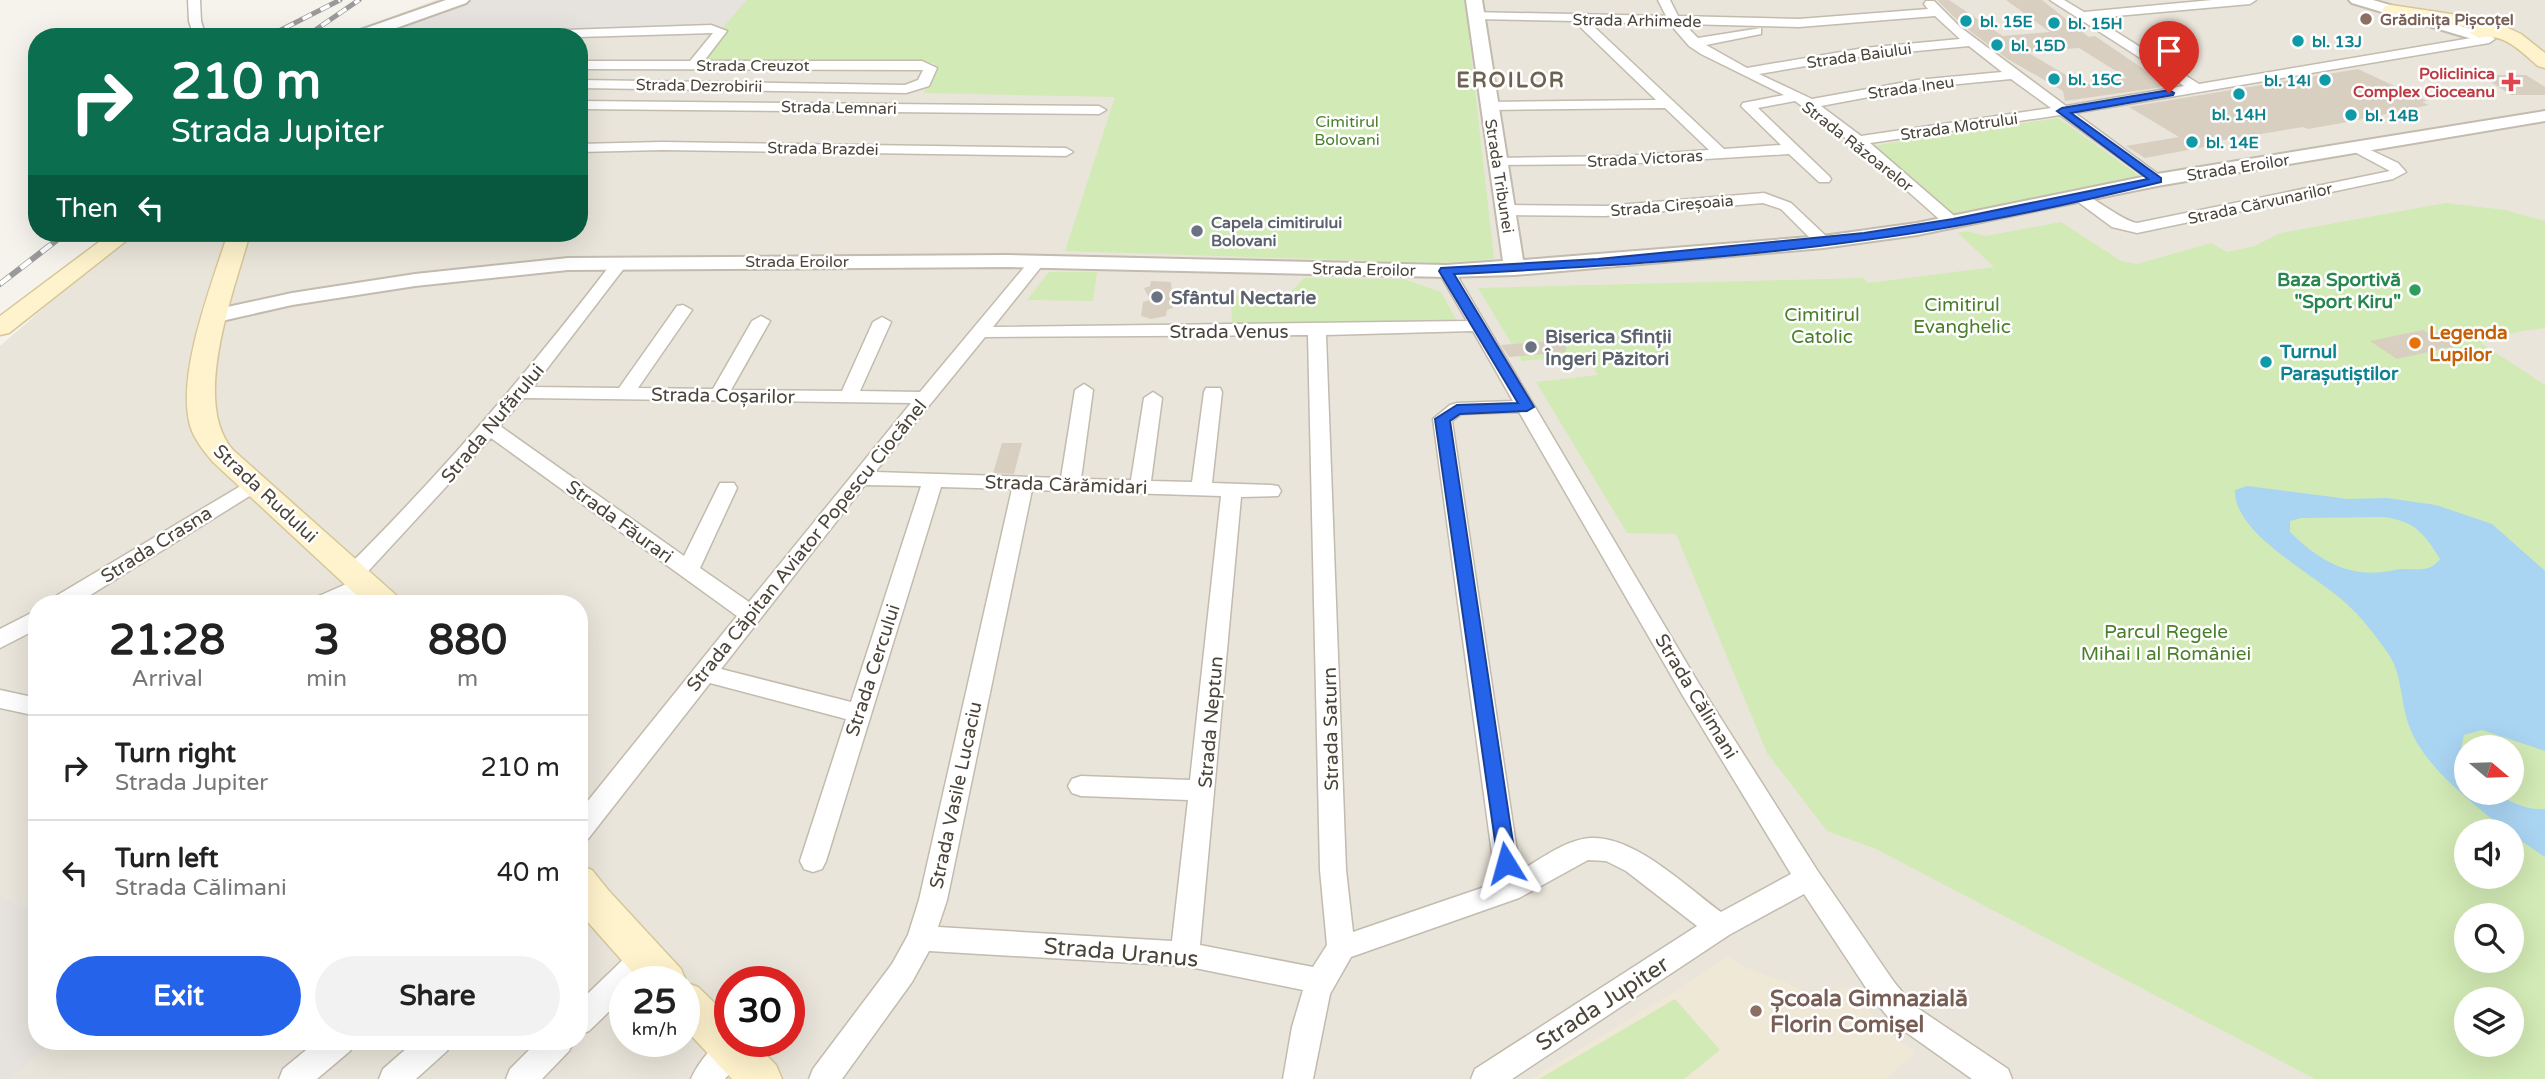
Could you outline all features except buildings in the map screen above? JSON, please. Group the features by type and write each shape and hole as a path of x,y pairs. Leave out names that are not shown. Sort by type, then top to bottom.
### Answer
{"main road":[{"path":"2391,10 2484,29 2545,62"},
{"path":"2484,29 2545,68"},
{"path":"0,328 113,242"},
{"name":"Strada Rudului","path":"237,242 216,316 202,385 202,421 215,447 368,588"},
{"path":"588,903 651,966"},
{"path":"700,1029 719,1064 761,1079"}],"street":[{"path":"195,0 198,28"},
{"path":"381,28 461,0"},
{"name":"Strada Răzoarelor","path":"1664,0 1673,21 1694,43 1803,101 1856,141 1953,223"},
{"path":"1926,0 1972,42 2014,75 2157,180"},
{"path":"2056,0 2196,88"},
{"path":"2080,16 2250,0"},
{"path":"2357,0 2391,10 2484,29"},
{"name":"Strada Arhimede","path":"1475,8 1579,19 1799,23 1937,12"},
{"name":"Strada Tribunei","path":"1475,8 1514,268"},
{"path":"1579,19 1721,154"},
{"name":"Strada Arhimede","path":"1694,43 1799,23"},
{"path":"588,33 710,29 721,31 694,65"},
{"name":"Strada Motrului","path":"1856,141 2196,88 2484,29"},
{"name":"Strada Baiului","path":"1746,72 1864,52 1972,42"},
{"name":"Strada Creuzot","path":"588,65 927,66"},
{"name":"Strada Dezrobirii","path":"588,85 906,89 923,83 930,68 927,66"},
{"name":"Strada Ineu","path":"1792,149 1748,106 1803,101 1917,84 2014,75"},
{"path":"1489,106 1669,104"},
{"name":"Strada Lemnari","path":"588,105 1099,110"},
{"name":"Strada Eroilor","path":"216,316 292,299 474,272 620,263 1037,262 1446,271 1514,268 1823,242 1953,223 2157,180 2545,116"},
{"name":"Strada Brazdei","path":"588,148 662,146 1066,152"},
{"name":"Strada Cărvunarilor","path":"2078,196 2118,224 2137,228 2399,172 2393,166 2356,147"},
{"path":"1792,149 1824,179"},
{"name":"Strada Victoras","path":"1497,162 1622,160 1792,149"},
{"name":"Strada Cireșoaia","path":"1505,210 1605,211 1765,198 1786,206 1823,242"},
{"name":"Strada Căpitan Aviator Popescu Ciocănel","path":"588,820 860,478 1037,262"},
{"name":"Strada Nufărului","path":"368,588 428,498 521,392 620,263"},
{"name":"Strada Călimani","path":"1446,271 1691,690 1808,878 1884,991 1903,1014 1997,1079"},
{"path":"625,394 683,310"},
{"path":"719,395 761,321"},
{"path":"849,396 881,322"},
{"name":"Strada Venus","path":"980,332 1478,326"},
{"name":"Strada Saturn","path":"1317,330 1333,870 1341,948"},
{"path":"1070,484 1084,390"},
{"name":"Strada Coșarilor","path":"521,392 925,398"},
{"path":"1201,489 1213,393"},
{"path":"1140,487 1153,398"},
{"path":"1510,890 1442,419 1457,410 1527,407"},
{"name":"Strada Făurari","path":"490,428 751,615"},
{"name":"Strada Cărămidari","path":"860,478 1271,491"},
{"name":"Strada Cercului","path":"813,861 933,480"},
{"name":"Strada Vasile Lucaciu","path":"824,1079 902,973 921,938 933,900 968,726 1023,483"},
{"name":"Strada Crasna","path":"74,595 254,484"},
{"path":"688,570 727,488"},
{"name":"Strada Neptun","path":"1185,954 1232,490"},
{"path":"347,595 368,588"},
{"path":"0,640 28,623"},
{"path":"703,673 858,713"},
{"path":"0,699 28,705"},
{"path":"1081,786 1203,791"},
{"path":"1298,1079 1307,1026 1320,981 1328,964 1341,948 1510,890 1575,853 1588,849 1609,850 1635,863 1719,927"},
{"name":"Strada Jupiter","path":"1486,1079 1719,927 1808,878"},
{"name":"Strada Uranus","path":"921,938 1185,954 1320,981"},
{"path":"588,1016 609,1001"},
{"path":"294,1079 329,1050"},
{"path":"394,1079 427,1050"},
{"path":"521,1079 550,1050"}],"shaded area":[{"path":"436,0 2545,0 2545,1079 11,1079 44,1050 588,1050 588,595 28,595 28,910 0,895 0,346 120,242 588,242 588,28 362,28"},
{"path":"476,0 747,0 724,26 588,32 588,28 393,28"},
{"path":"0,895 28,910 28,1050 44,1050 11,1079 0,1079"},
{"name":"Școala Gimnazială Florin Comișel","path":"1728,956 1744,967 1783,981 1812,996 1851,987 1880,1025 1915,1053 1885,1079 1531,1079 1675,991"}],"green space":[{"name":"Cimitirul Bolovani","path":"747,0 1465,0 1494,259 1438,263 1065,251 1115,97 924,93 935,63 700,63 724,26"},
{"path":"2058,118 2141,177 1954,216 1872,146"},
{"name":"Parcul Regele Mihai I al României","path":"2446,203 2505,210 2545,221 2545,328 2521,331 2481,343 2545,385 2545,1079 2315,1079 1876,849 1827,831 1767,753 1676,534 1627,533 1536,382 1598,375 1586,356 1522,361 1478,288 1863,278 1868,283 1994,267 1958,233 1966,231 1986,236 2061,222 2121,261 2137,264 2211,243 2227,252 2255,246 2280,233"},
{"path":"1049,272 1097,272 1093,301 1027,300"},
{"path":"1304,278 1404,279 1441,292 1457,321 1236,330 1232,326 1231,295 1289,294"},
{"path":"1675,999 1720,1050 1684,1079 1539,1079"}],"water":[{"path":"2247,486 2348,499 2387,498 2436,505 2492,524 2545,571 2545,751 2524,744 2524,735 2497,735 2482,730 2454,735 2454,786 2437,770 2413,735 2394,664 2369,627 2339,597 2263,540 2248,524 2238,507 2235,490","holes":["2383,517 2403,522 2418,530 2429,542 2440,559 2435,564 2425,569 2379,572 2351,570 2325,560 2290,532 2290,521 2301,518"]},
{"path":"2476,805 2520,805 2545,809 2545,857 2524,843 2524,819 2492,819"}],"railway":[{"path":"285,28 340,0"},
{"path":"318,28 359,0"},
{"path":"0,284 54,242"}],"place":[{"name":"Grădinița Pișcoțel","path":"2366,19"},
{"name":"bl. 15E","path":"1966,21"},
{"name":"bl. 15H","path":"2054,23"},
{"name":"bl. 13J","path":"2298,41"},
{"name":"bl. 15D","path":"1997,45"},
{"name":"bl. 15C","path":"2054,79"},
{"name":"bl. 14I","path":"2325,80"},
{"name":"Policlinica Complex Cioceanu","path":"2511,82"},
{"name":"bl. 14H","path":"2239,94"},
{"name":"bl. 14B","path":"2351,115"},
{"name":"bl. 14E","path":"2192,142"},
{"name":"Capela cimitirului Bolovani","path":"1197,231"},
{"name":"Baza Sportivă \"Sport Kiru\"","path":"2415,290"},
{"name":"Sfântul Nectarie","path":"1157,297"},
{"name":"Legenda Lupilor","path":"2415,343"},
{"name":"Biserica Sfinții Îngeri Păzitori","path":"1531,347"},
{"name":"Turnul Parașutiștilor","path":"2266,362"},
{"name":"Școala Gimnazială Florin Comișel","path":"1756,1011"}],"district":[{"name":"EROILOR","path":"1511,80"}],"route":[{"path":"1506,863 1442,419 1457,410 1527,407 1446,271 1598,262 1864,237 1953,223 2157,180 2062,111 2169,93"}],"park label":[{"name":"Cimitirul Evanghelic","path":"1962,315"},
{"name":"Cimitirul Catolic","path":"1822,325"}]}
